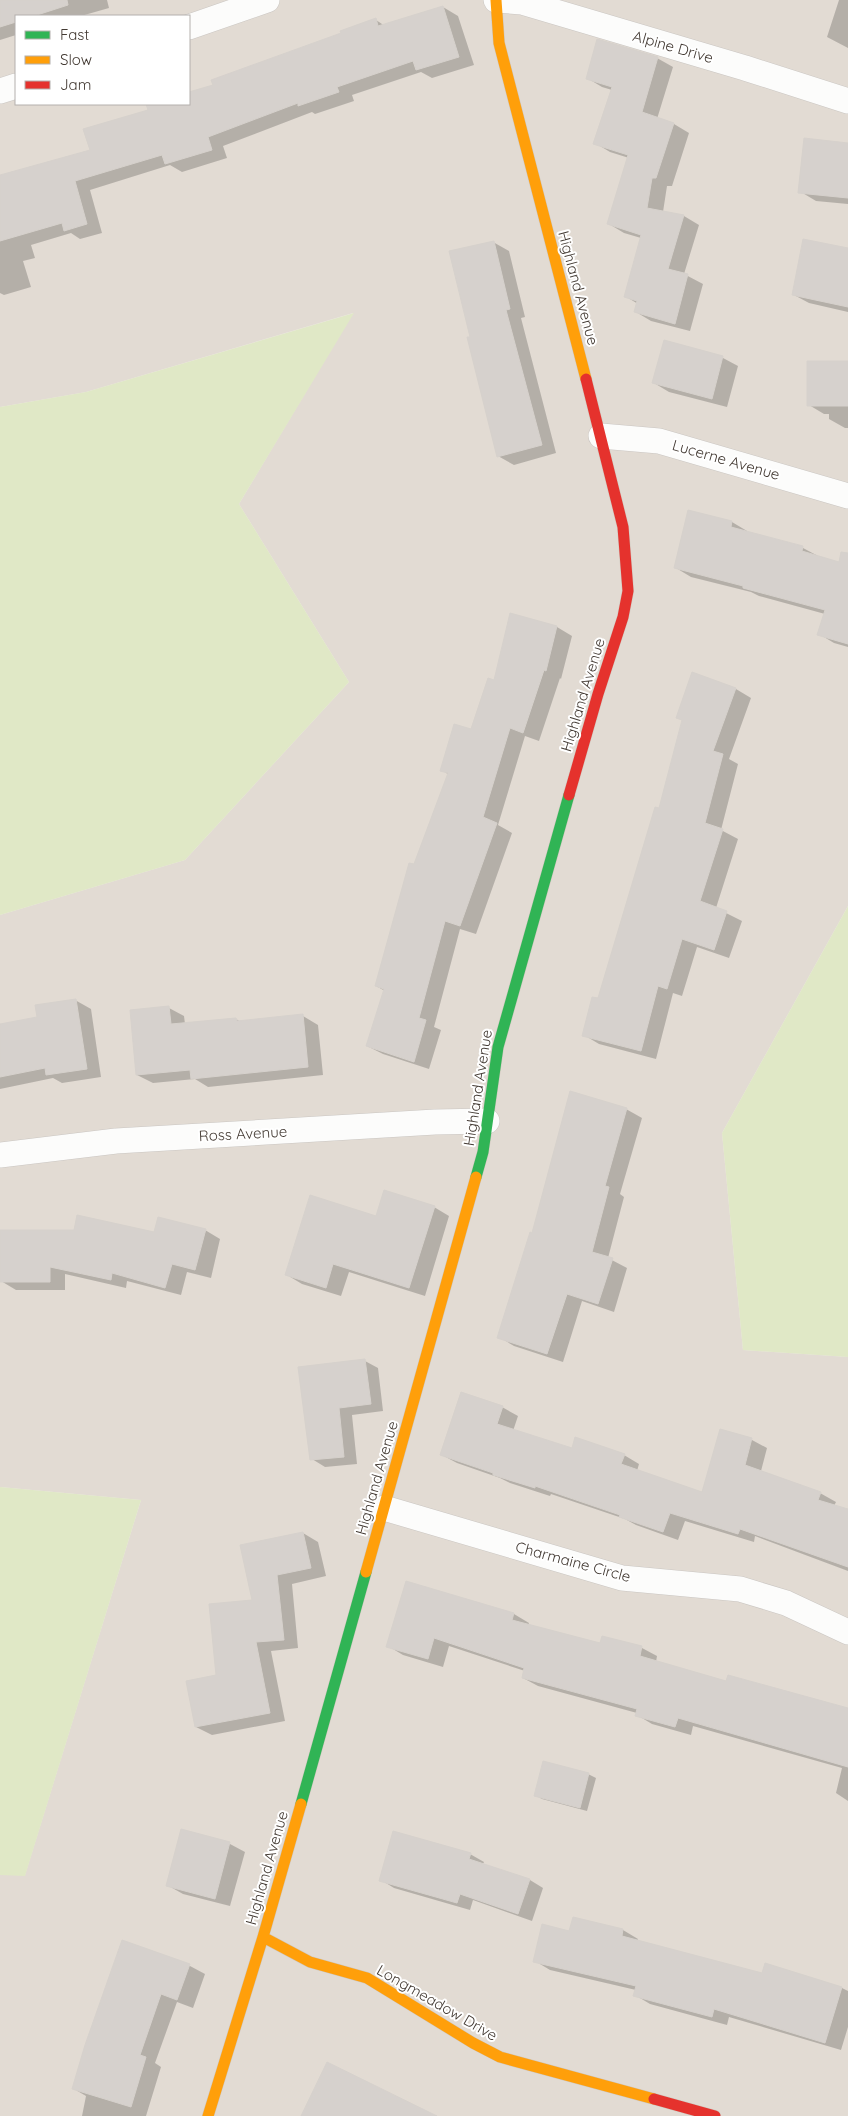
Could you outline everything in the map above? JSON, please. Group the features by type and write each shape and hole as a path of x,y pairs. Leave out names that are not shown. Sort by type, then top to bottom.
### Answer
{"street":[{"path":"190,27 267,0"},
{"name":"Alpine Drive","path":"496,0 522,2 745,68 848,101"},
{"name":"Highland Avenue","path":"208,2116 263,1937 478,1171 483,1152 498,1047 598,694 623,617 628,591 623,527 499,43 496,0"},
{"path":"0,91 15,86"},
{"name":"Lucerne Avenue","path":"601,436 659,441 848,496"},
{"name":"Ross Avenue","path":"0,1155 116,1141 435,1122 487,1121"},
{"name":"Charmaine Circle","path":"384,1508 622,1578 740,1589 786,1603 848,1632"},
{"name":"Longmeadow Drive","path":"263,1937 310,1962 366,1978 394,1993 473,2043 500,2057 715,2116"}],"shaded area":[{"path":"0,0 848,0 848,906 722,1133 743,1350 848,1357 848,2116 0,2116 0,1875 25,1875 141,1500 0,1487 0,915 185,860 349,682 239,504 353,313 86,392 0,407"}],"green space":[{"path":"354,313 239,504 349,682 185,860 0,915 0,407 86,392"},
{"path":"848,906 848,1357 743,1350 722,1133"},
{"path":"0,1487 141,1500 25,1876 0,1875"}],"building":[{"path":"0,0 67,0 68,5 37,15 15,15 15,22 0,27"},
{"path":"443,6 459,57 416,70 413,61 337,87 339,92 298,106 298,103 208,137 212,150 165,164 162,155 75,181 87,224 64,231 62,223 0,241 0,175 90,150 83,129 148,110 146,105 190,105 190,92 213,85 211,80 341,33 340,31 376,18 378,26"},
{"path":"597,39 658,57 642,112 674,123 656,178 652,178 647,208 684,215 668,269 688,274 675,324 634,312 637,301 624,297 641,235 607,224 628,155 593,144 612,87 586,79"},
{"path":"804,138 848,143 848,198 798,193"},
{"path":"803,239 848,248 848,307 792,295"},
{"path":"494,241 510,309 506,310 542,445 497,457 467,337 470,337 449,251"},
{"path":"664,340 723,356 712,399 652,383"},
{"path":"807,361 848,361 848,406 807,406"},
{"path":"688,510 732,521 731,527 803,546 802,551 839,562 841,552 848,553 848,644 817,635 825,610 674,568"},
{"path":"510,613 557,626 546,671 544,670 523,733 510,728 483,817 497,823 460,926 445,921 419,1018 426,1020 414,1062 366,1046 384,989 375,986 409,863 414,864 448,773 440,771 454,724 471,729 488,678 494,680"},
{"path":"692,672 736,688 713,751 723,754 705,823 723,829 700,901 727,911 714,950 682,939 667,989 658,986 641,1051 582,1036 592,997 598,998 655,807 659,808 682,720 676,718"},
{"path":"76,999 87,1069 46,1075 45,1068 0,1077 0,1024 37,1017 35,1005"},
{"path":"169,1006 171,1024 236,1018 237,1021 303,1014 308,1067 191,1079 190,1070 136,1075 130,1010"},
{"path":"570,1091 627,1108 605,1186 609,1187 592,1252 613,1258 598,1304 567,1294 547,1354 497,1338 530,1232 532,1233"},
{"path":"384,1190 435,1206 409,1288 333,1264 326,1288 285,1275 310,1195 376,1216"},
{"path":"77,1215 154,1232 158,1217 206,1229 195,1270 172,1264 165,1288 112,1273 111,1280 50,1267 50,1282 0,1282 0,1230 74,1230"},
{"path":"365,1359 371,1404 339,1408 344,1457 310,1460 298,1367"},
{"path":"461,1392 503,1406 497,1424 572,1448 575,1437 625,1454 621,1464 702,1492 720,1429 752,1438 745,1465 821,1492 818,1500 848,1509 848,1567 740,1529 738,1534 670,1513 663,1532 619,1517 620,1515 535,1486 535,1488 493,1475 493,1473 440,1455"},
{"path":"303,1532 311,1568 277,1575 284,1640 256,1642 270,1713 195,1727 186,1681 216,1675 209,1604 252,1600 240,1545"},
{"path":"406,1581 514,1613 512,1620 600,1643 602,1636 642,1646 640,1656 726,1681 728,1675 848,1708 848,1767 678,1718 675,1727 635,1716 637,1709 522,1678 524,1668 434,1638 428,1659 386,1647"},
{"path":"543,1761 589,1773 580,1808 534,1796"},
{"path":"181,1829 230,1842 215,1899 166,1886"},
{"path":"393,1831 471,1853 469,1859 530,1879 518,1914 460,1894 457,1903 379,1881"},
{"path":"573,1917 623,1929 622,1936 762,1973 765,1963 842,1987 825,2043 714,2009 712,2017 633,1996 636,1986 533,1962 542,1924 569,1931"},
{"path":"122,1940 190,1964 177,2000 161,1994 140,2055 146,2057 131,2107 72,2089 85,2045"},
{"path":"327,2062 437,2116 301,2116"}],"traffic: fast":[{"path":"476,1177 483,1152 498,1047 569,795"},
{"path":"301,1804 366,1572"}],"traffic: slow":[{"path":"496,0 499,43 586,379"},
{"path":"366,1572 476,1177"},
{"path":"208,2116 263,1937 301,1804"},
{"path":"263,1937 310,1962 367,1978 473,2043 500,2057 654,2099"}],"traffic: jam":[{"path":"569,795 598,694 623,617 628,591 623,527 586,379"},
{"path":"654,2099 715,2116"}]}
